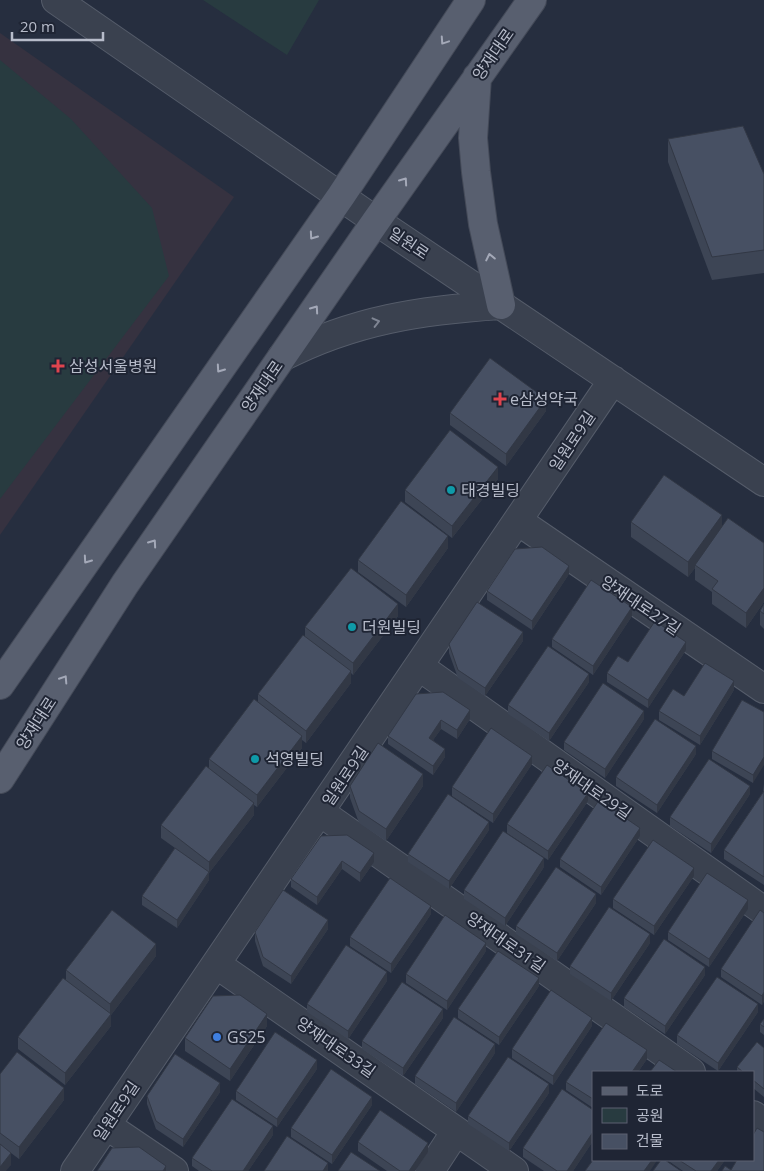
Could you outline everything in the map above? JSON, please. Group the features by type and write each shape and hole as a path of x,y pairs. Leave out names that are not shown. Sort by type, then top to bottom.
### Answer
{"main road":[{"path":"0,685 340,196 471,0"},
{"name":"양재대로","path":"0,779 125,584 376,221 532,0"},
{"path":"477,77 472,138 483,224 501,305"}],"street":[{"name":"일원로","path":"56,0 376,221 764,482"},
{"path":"282,357 305,345 363,325 394,317 444,309 501,305"},
{"name":"일원로9길","path":"75,1171 420,667 613,380"},
{"name":"양재대로27길","path":"518,521 764,689"},
{"name":"양재대로29길","path":"420,667 764,911"},
{"name":"양재대로31길","path":"320,812 690,1071"},
{"name":"양재대로33길","path":"216,964 514,1171"},
{"path":"106,1125 174,1171"},
{"path":"430,1171 456,1130"}],"shaded area":[{"name":"삼성서울병원","path":"0,33 234,197 0,535"}],"green space":[{"path":"203,0 319,0 287,55"},
{"name":"삼성서울병원","path":"0,60 71,119 152,208 169,276 0,499"}],"building":[{"path":"743,126 764,174 764,250 712,257 668,139"},
{"path":"490,358 546,399 506,454 450,413"},
{"name":"태경빌딩","path":"450,430 498,467 452,526 405,490"},
{"path":"664,475 722,515 688,562 631,522"},
{"path":"401,501 448,536 406,595 358,560"},
{"path":"728,518 764,543 764,588 746,613 712,589 718,581 695,565"},
{"path":"542,547 569,566 532,621 487,591 515,549"},
{"name":"더원빌딩","path":"351,568 398,604 353,663 305,627"},
{"path":"591,580 632,607 593,666 552,639"},
{"path":"477,602 523,632 485,688 458,670 449,644"},
{"path":"764,604 764,614 760,611"},
{"path":"655,621 686,642 648,700 607,673 618,656 628,662"},
{"path":"303,635 351,671 306,731 258,694"},
{"path":"548,646 589,674 549,733 508,705"},
{"path":"705,663 734,681 700,736 659,711 673,689 684,696"},
{"path":"603,683 644,711 605,769 564,742"},
{"path":"443,692 470,710 457,730 441,720 429,738 445,749 433,766 388,736 416,694"},
{"name":"석영빌딩","path":"254,699 302,736 257,795 209,759"},
{"path":"742,700 764,712 764,757 753,775 712,751"},
{"path":"655,719 696,746 657,805 616,777"},
{"path":"491,728 532,756 493,814 452,787"},
{"path":"378,743 423,774 386,829 359,811 350,786"},
{"path":"709,759 750,786 711,844 670,817"},
{"path":"547,765 588,793 548,851 507,824"},
{"path":"206,766 254,803 209,862 161,825"},
{"path":"764,791 764,877 724,850"},
{"path":"448,794 489,822 449,881 408,854"},
{"path":"599,800 640,828 601,887 560,859"},
{"path":"503,831 544,858 505,918 464,890"},
{"path":"347,835 374,853 360,873 342,861 317,897 291,879 321,836"},
{"path":"653,840 694,868 654,926 613,899"},
{"path":"175,848 209,872 177,920 142,896"},
{"path":"556,867 596,894 557,953 516,926"},
{"path":"707,873 748,900 709,959 668,932"},
{"path":"390,878 431,906 391,964 350,937"},
{"path":"283,890 328,920 291,976 263,957 255,932"},
{"path":"609,907 650,934 611,993 570,966"},
{"path":"112,910 156,944 110,1004 66,970"},
{"path":"760,910 764,913 764,992 762,996 721,969"},
{"path":"445,915 486,943 447,1001 406,974"},
{"path":"664,939 705,967 665,1026 624,998"},
{"path":"346,945 387,972 348,1031 307,1004"},
{"path":"498,951 539,978 499,1037 458,1009"},
{"path":"717,977 758,1004 718,1063 677,1035"},
{"path":"63,978 111,1014 65,1073 18,1037"},
{"path":"402,982 443,1009 403,1068 362,1041"},
{"path":"551,990 592,1018 553,1076 512,1049"},
{"path":"240,995 267,1014 230,1069 185,1038 213,996"},
{"path":"454,1017 495,1044 456,1103 415,1076"},
{"path":"764,1019 764,1027 760,1024"},
{"path":"606,1023 647,1050 633,1071 592,1071 592,1098 566,1082"},
{"path":"275,1032 317,1060 277,1119 236,1091"},
{"path":"757,1042 764,1048 764,1089 754,1081 754,1071 742,1071 737,1067"},
{"path":"17,1052 64,1088 19,1147 0,1133 0,1074"},
{"path":"175,1054 220,1083 183,1139 156,1121 147,1096"},
{"path":"508,1057 549,1084 509,1143 468,1116"},
{"path":"659,1060 676,1071 651,1071"},
{"path":"331,1069 372,1097 332,1155 291,1128"},
{"path":"562,1089 592,1109 592,1134 567,1171 557,1171 523,1148"},
{"path":"232,1099 273,1126 243,1171 212,1171 192,1158"},
{"path":"380,1110 428,1143 409,1171 400,1171 358,1142"},
{"path":"757,1128 764,1132 764,1171 722,1171 725,1166 731,1170 736,1161 754,1161 754,1133"},
{"path":"287,1136 328,1163 323,1171 264,1171"},
{"path":"0,1144 11,1153 0,1167"},
{"path":"139,1147 166,1166 163,1171 97,1171 112,1148"},
{"path":"351,1152 380,1171 338,1171"},
{"path":"592,1161 651,1161 644,1171 585,1171"},
{"path":"660,1161 666,1161 681,1171 653,1171"},
{"path":"681,1161 718,1161 711,1171 696,1171"}],"place":[{"name":"삼성서울병원","path":"58,366"},
{"name":"e삼성약국","path":"500,399"},
{"name":"태경빌딩","path":"451,490"},
{"name":"더원빌딩","path":"352,627"},
{"name":"석영빌딩","path":"255,759"},
{"name":"GS25","path":"217,1037"}]}
